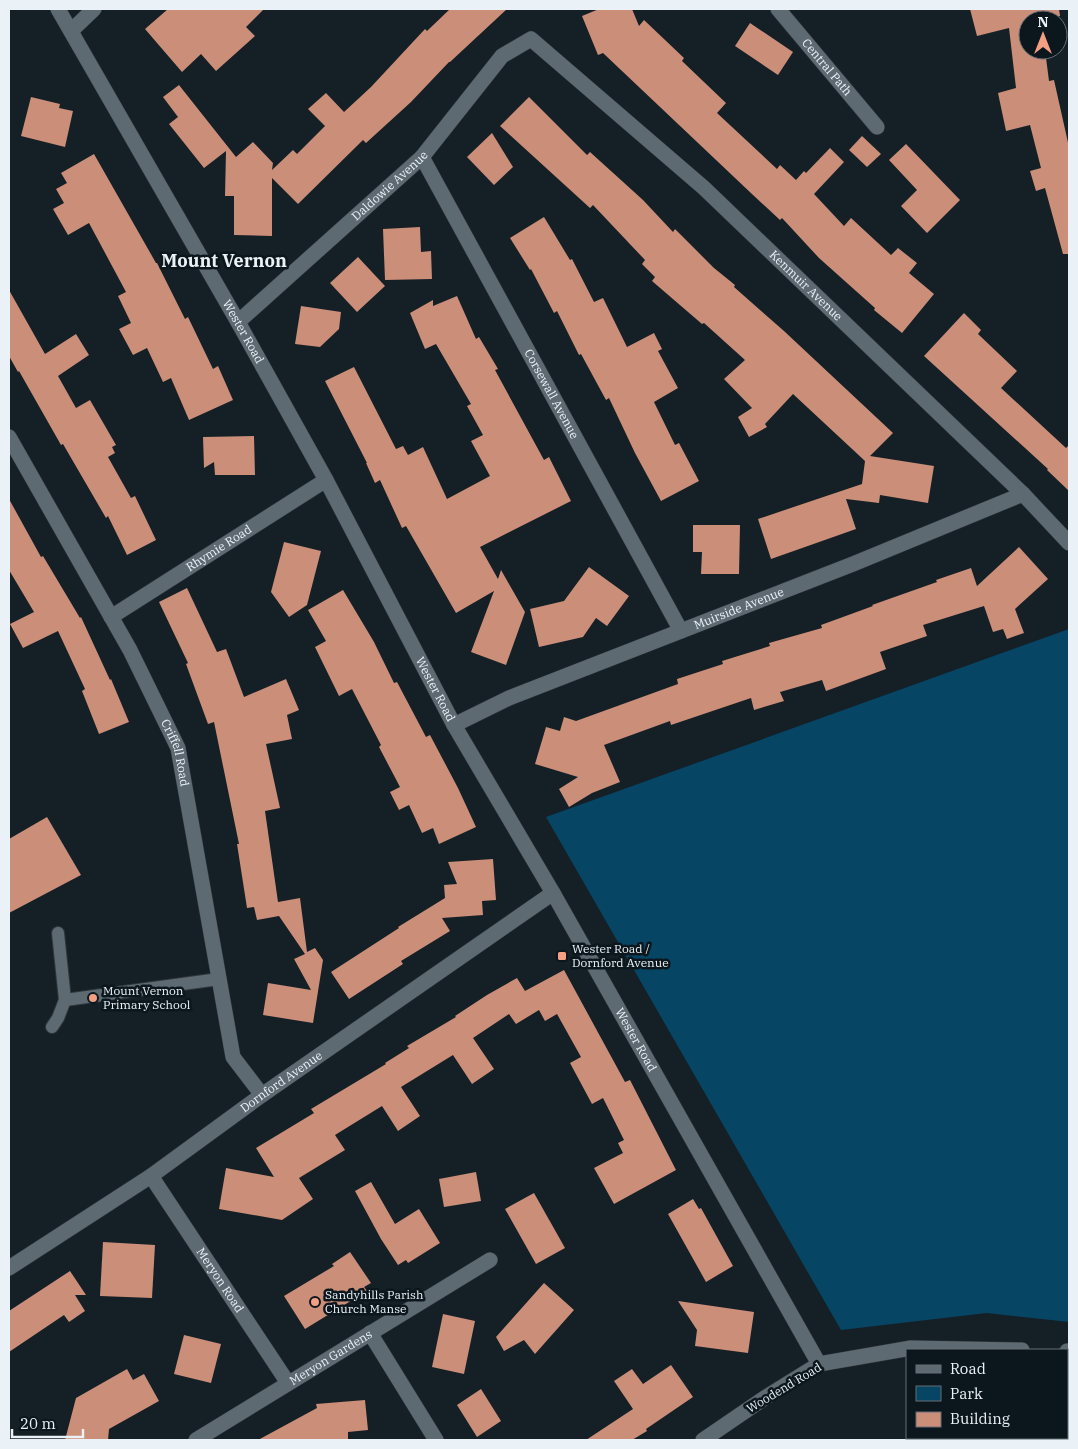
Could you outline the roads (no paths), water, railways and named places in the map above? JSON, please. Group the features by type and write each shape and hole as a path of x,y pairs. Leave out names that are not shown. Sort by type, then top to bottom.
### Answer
{"street":[{"name":"Wester Road","path":"58,9 238,322 326,480 454,725 553,893 819,1364"},
{"path":"71,31 94,9"},
{"name":"Central Path","path":"778,9 877,127"},
{"name":"Daldowie Avenue","path":"238,322 422,157 502,56 531,39"},
{"name":"Kenmuir Avenue","path":"531,39 704,188 1023,494 1069,543"},
{"name":"Corsewall Avenue","path":"422,157 681,631"},
{"name":"Criffell Road","path":"9,437 130,650 178,748 234,1057 262,1095"},
{"name":"Rhymie Road","path":"111,617 326,480"},
{"name":"Muirside Avenue","path":"454,725 509,698 853,564 1023,494"},
{"name":"Dornford Avenue","path":"9,1268 151,1176 262,1095 553,893"},
{"name":"Meryon Road","path":"151,1176 288,1384"},
{"name":"Meryon Gardens","path":"196,1440 490,1260"},
{"path":"370,1333 436,1440"},
{"name":"Woodend Road","path":"703,1440 819,1364 911,1348 966,1349"}],"lane":[{"path":"52,1027 58,1018 65,1000 58,933"},
{"path":"65,1000 219,979"}],"place":[{"name":"Wester Road / Dornford Avenue","path":"562,956"},
{"name":"Mount Vernon Primary School","path":"93,998"},
{"name":"Sandyhills Parish Church Manse","path":"315,1302"}],"district":[{"name":"Mount Vernon","path":"224,261"}]}
